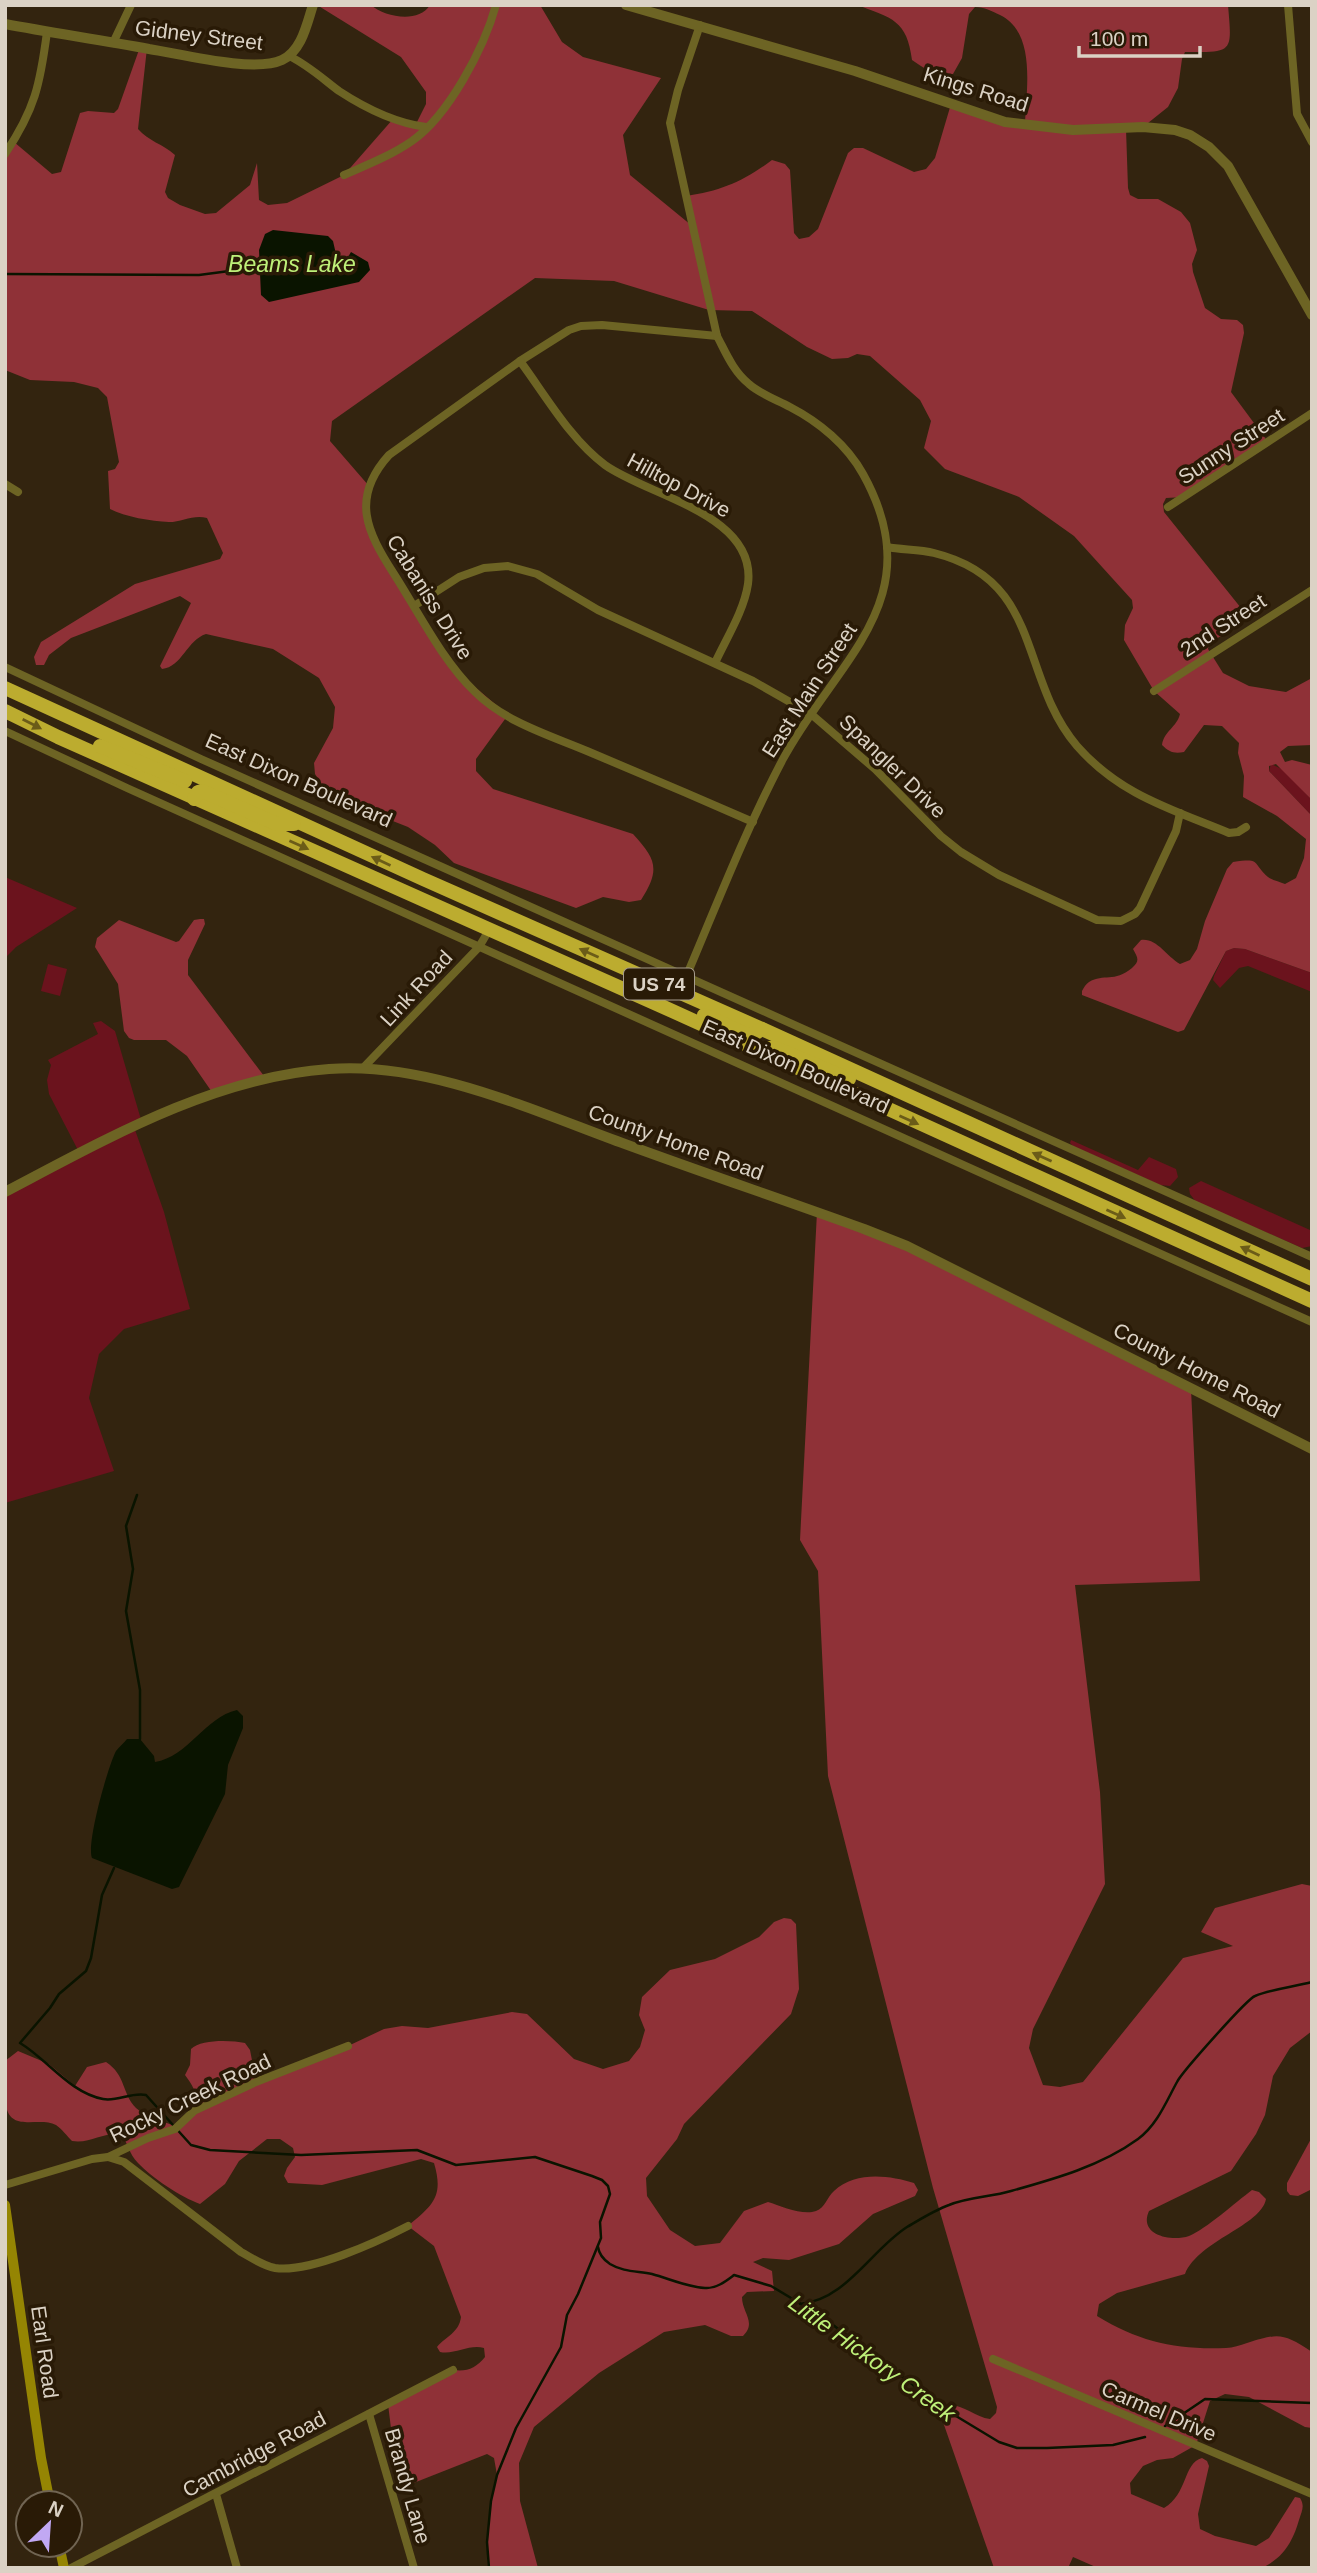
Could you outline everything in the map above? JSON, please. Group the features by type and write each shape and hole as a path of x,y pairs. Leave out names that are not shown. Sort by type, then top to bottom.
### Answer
{"highway":[{"name":"East Dixon Boulevard","path":"5,688 192,775 762,1029 1312,1279"},
{"name":"East Dixon Boulevard","path":"5,710 194,799 642,997 1312,1301"},
{"path":"58,737 90,742 183,781 189,780 192,775"},
{"path":"194,799 198,792 202,791 277,824 302,824"},
{"path":"642,997 674,1003 748,1035 762,1029"},
{"path":"763,1054 769,1048 775,1048 857,1082 888,1088"}],"main road":[{"name":"Earl Road","path":"5,2205 47,2489"}],"street":[{"path":"113,43 131,5"},
{"name":"Gidney Street","path":"5,24 253,64 275,63 289,56 303,36 313,5"},
{"path":"344,175 414,140 440,113 467,73 496,5"},
{"name":"Kings Road","path":"626,5 876,78 1006,122 1073,130 1166,128 1190,135 1216,152 1228,166 1312,315"},
{"path":"1288,5 1297,114 1312,142"},
{"name":"East Main Street","path":"686,976 783,758 867,634 876,614 885,580 887,547 883,522 864,476 853,458 827,431 807,416 749,384 733,367 717,336 670,123 700,25"},
{"path":"5,154 34,103 47,32"},
{"path":"289,56 300,61 356,102 393,119 426,127"},
{"name":"Cabaniss Drive","path":"717,336 590,325 569,330 520,361 389,455 374,475 366,499 369,530 374,543 464,682 477,695 528,726 753,822"},
{"name":"Hilltop Drive","path":"520,361 586,449 623,476 724,527 740,546 748,573 746,592 715,663"},
{"name":"Sunny Street","path":"1168,507 1312,413"},
{"path":"5,484 18,492"},
{"path":"887,547 926,551 953,558 978,572 1005,594 1018,614 1055,710 1077,745 1100,770 1118,784 1229,833 1246,827"},
{"name":"Spangler Drive","path":"414,606 466,574 494,566 520,568 537,574 598,610 753,681 811,714 861,755 932,828 961,852 999,875 1097,920 1129,918 1140,908 1176,831 1180,813"},
{"name":"2nd Street","path":"1154,691 1312,590"},
{"name":"East Dixon Boulevard","path":"5,667 201,759 1312,1257"},
{"name":"East Dixon Boulevard","path":"5,731 1312,1322"},
{"path":"192,775 201,759"},
{"path":"186,815 194,799"},
{"name":"Link Road","path":"365,1068 479,947 489,930"},
{"name":"East Dixon Boulevard","path":"762,1029 769,1014"},
{"path":"754,1071 763,1054"},
{"name":"County Home Road","path":"5,1192 123,1132 192,1101 255,1082 298,1073 328,1069 396,1070 439,1079 864,1229 937,1260 1312,1449"},
{"path":"1173,1216 1181,1199"},
{"name":"Rocky Creek Road","path":"5,2185 92,2159 108,2157 148,2138 175,2129 194,2111 256,2082 348,2046"},
{"path":"108,2157 124,2162 241,2252 275,2268 292,2268 314,2263 357,2249 408,2225"},
{"name":"Carmel Drive","path":"993,2359 1312,2494"},
{"name":"Cambridge Road","path":"71,2568 453,2370"},
{"name":"Brandy Lane","path":"369,2414 414,2568"},
{"path":"216,2494 237,2568"}],"shaded area":[{"path":"317,5 371,5 384,13 410,17 425,11 430,5 540,5 562,42 583,57 661,78 623,135 630,175 691,225 686,196 732,184 772,160 785,164 790,170 794,233 799,239 809,237 818,229 848,153 854,148 863,148 914,172 926,169 935,158 951,104 1025,125 1027,64 1020,35 1012,23 985,8 975,7 969,14 962,58 953,74 942,75 912,60 906,36 896,22 857,5 1228,5 1230,33 1226,46 1221,50 1185,52 1178,88 1168,107 1143,127 1126,129 1128,188 1130,195 1138,199 1158,199 1181,212 1190,223 1197,250 1192,264 1193,272 1205,308 1221,319 1237,320 1243,325 1244,333 1231,392 1268,442 1184,497 1166,498 1163,504 1164,512 1241,608 1235,626 1209,643 1208,649 1223,673 1249,686 1286,692 1312,678 1312,745 1288,746 1280,752 1285,762 1292,760 1312,765 1312,800 1276,764 1269,766 1269,771 1312,816 1312,973 1245,949 1234,948 1226,951 1184,1030 1178,1032 1082,995 1086,985 1094,979 1114,977 1132,968 1137,959 1133,949 1141,940 1157,945 1180,964 1190,960 1197,949 1205,921 1227,869 1233,862 1255,862 1268,877 1285,884 1296,878 1304,858 1306,839 1277,816 1243,797 1244,776 1238,753 1239,743 1222,726 1204,725 1184,752 1172,752 1162,745 1180,714 1154,691 1124,640 1125,625 1133,608 1132,600 1074,536 1019,497 945,469 924,448 931,421 920,400 870,356 857,354 848,358 832,359 807,347 752,311 709,310 614,281 535,278 332,421 330,441 369,486 369,530 456,671 508,715 476,759 476,771 493,789 633,834 647,851 653,866 651,881 641,900 629,902 603,897 576,908 454,863 435,845 408,827 337,799 325,790 315,774 314,763 333,728 335,707 319,678 273,649 206,634 199,637 175,664 162,669 160,666 191,603 180,596 71,638 49,655 44,665 36,665 34,657 41,642 135,584 220,559 223,553 207,518 197,517 174,522 146,520 110,509 108,471 115,469 119,462 107,397 98,388 74,382 30,380 5,370 5,154 14,142 52,174 61,172 80,113 114,113 118,109 140,47 147,48 138,129 175,155 165,192 168,198 205,214 216,213 250,185 257,163 259,200 268,205 287,203 344,175 393,119 415,126 426,104 426,92 401,57"},
{"path":"1271,764 1284,770 1312,800 1312,816 1269,771"},
{"path":"5,877 77,908 16,947 5,958"},
{"path":"204,919 205,924 188,960 188,975 267,1080 214,1095 187,1056 166,1040 129,1038 124,1031 118,984 95,947 97,938 119,920 176,942 194,920"},
{"path":"1234,948 1245,949 1312,973 1312,992 1248,966 1239,968 1220,988 1213,980 1214,976 1226,951"},
{"path":"48,964 67,969 60,996 41,991"},
{"path":"101,1021 115,1031 142,1123 134,1127 164,1212 190,1309 124,1329 99,1354 89,1398 114,1471 5,1503 5,1192 80,1154 49,1094 47,1080 51,1065 48,1060 98,1034 93,1023"},
{"path":"1071,1140 1138,1170 1149,1157 1176,1169 1178,1177 1170,1186 1160,1185 1073,1146"},
{"path":"1201,1181 1310,1230 1312,1246 1302,1248 1196,1202 1189,1188"},
{"path":"817,1212 864,1229 1191,1389 1200,1581 1075,1585 1100,1792 1105,1884 1033,2029 1029,2048 1043,2085 1060,2087 1083,2082 1183,1958 1233,1946 1201,1932 1215,1908 1302,1884 1312,1886 1312,2031 1290,2048 1273,2076 1265,2115 1256,2134 1231,2171 1149,2211 1147,2219 1148,2226 1158,2235 1182,2238 1204,2228 1252,2190 1259,2192 1266,2199 1262,2209 1203,2252 1192,2262 1185,2274 1117,2293 1099,2304 1097,2316 1128,2332 1175,2346 1229,2348 1274,2336 1287,2338 1312,2352 1312,2428 1305,2427 1249,2397 1225,2394 1210,2401 1196,2445 1173,2458 1157,2460 1143,2466 1130,2483 1131,2494 1164,2508 1177,2495 1191,2466 1202,2458 1209,2466 1198,2514 1200,2529 1215,2536 1256,2546 1269,2538 1295,2497 1300,2498 1302,2511 1290,2542 1275,2560 1261,2568 1098,2568 1073,2557 1068,2568 994,2568 943,2422 948,2405 959,2406 990,2419 996,2413 997,2407 933,2188 828,1776 818,1571 800,1540"},
{"path":"784,1918 791,1919 796,1924 799,1989 791,2014 684,2124 677,2139 646,2178 647,2196 670,2230 695,2246 720,2243 744,2211 768,2202 799,2211 816,2211 832,2193 852,2180 872,2176 904,2180 914,2183 918,2190 915,2196 873,2214 839,2244 789,2260 763,2258 753,2262 772,2271 774,2291 747,2292 742,2297 749,2322 743,2336 731,2336 705,2325 664,2332 599,2373 534,2427 519,2463 520,2501 538,2568 488,2568 487,2542 497,2475 494,2458 487,2454 411,2484 397,2477 388,2404 453,2370 471,2368 485,2357 484,2348 473,2347 446,2353 440,2352 437,2347 455,2331 461,2317 434,2246 408,2226 430,2206 437,2192 434,2163 421,2159 322,2185 288,2183 284,2176 295,2157 293,2148 280,2139 267,2139 239,2161 225,2184 200,2204 176,2192 144,2169 121,2134 72,2141 56,2125 13,2119 6,2105 5,2061 18,2051 49,2064 75,2086 87,2067 106,2062 121,2079 136,2108 178,2127 190,2114 196,2102 194,2090 185,2075 190,2065 191,2049 202,2043 245,2043 250,2050 256,2081 348,2046 384,2029 402,2026 428,2028 512,2012 527,2014 574,2059 603,2069 629,2061 640,2047 645,2030 639,2015 642,1997 670,1970 715,1959 759,1937 774,1922"},
{"path":"1312,2137 1312,2189 1298,2196 1290,2195 1287,2183"}],"water":[{"name":"Beams Lake","path":"273,230 328,236 333,241 338,263 344,264 351,252 368,262 370,270 359,282 269,302 261,295 259,250 265,234"},
{"path":"237,1710 243,1716 243,1728 228,1765 225,1794 179,1887 172,1889 92,1858 92,1837 103,1788 112,1759 127,1739 140,1739 154,1756 155,1762 167,1759 215,1720"}],"waterway":[{"path":"5,274 199,275 260,267"},
{"path":"137,1495 126,1526 133,1569 126,1611 140,1690 140,1739"},
{"name":"Little Hickory Creek","path":"114,1868 102,1895 91,1958 86,1971 59,1994 20,2043 69,2083 91,2096 108,2100 146,2095 191,2145 210,2150 301,2155 417,2150 456,2165 535,2157 592,2176 608,2186 610,2194 600,2222 601,2238 567,2315 561,2347 516,2428 497,2475 487,2542 489,2568"},
{"path":"800,2304 831,2294 894,2237 938,2210 956,2202 1003,2193 1060,2176 1093,2164 1124,2148 1151,2127 1181,2076 1250,2000 1268,1992 1312,1982"},
{"name":"Little Hickory Creek","path":"598,2247 604,2259 615,2267 692,2286 713,2287 734,2275 771,2286 821,2316 912,2384 935,2409 956,2416 999,2442 1017,2448 1047,2448 1113,2445 1145,2437"},
{"name":"Little Hickory Creek","path":"1165,2426 1205,2399 1312,2403"}]}
